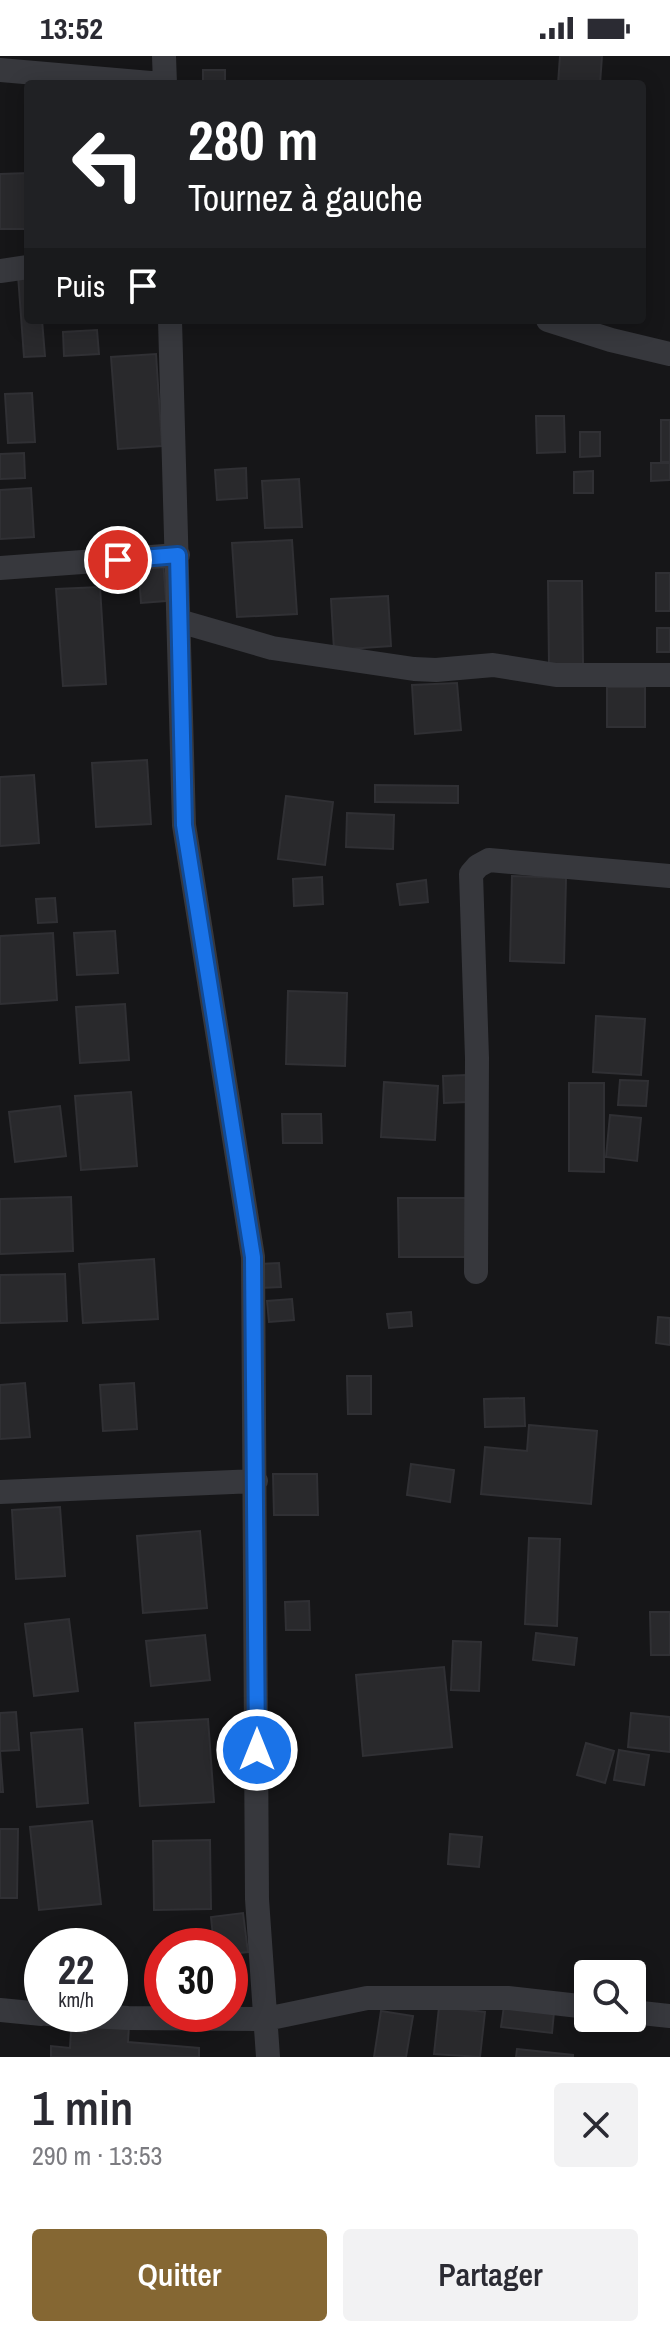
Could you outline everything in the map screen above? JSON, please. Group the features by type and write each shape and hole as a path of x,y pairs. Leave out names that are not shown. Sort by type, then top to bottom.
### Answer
{"street":[{"path":"164,56 164,80"},
{"path":"0,70 117,80"},
{"path":"0,271 24,268"},
{"path":"170,324 184,825 253,1257 257,1899 268,2057"},
{"path":"561,324 670,354"},
{"path":"0,568 178,555"},
{"path":"179,621 272,648 414,669 493,665 556,675 670,675"},
{"path":"476,1272 477,1058 471,874 489,860 670,876"},
{"path":"0,1492 256,1481"},
{"path":"128,2018 266,2019 367,1998 508,1998 574,2005"},
{"path":"0,2010 24,2012"},
{"path":"646,2013 670,2016"}],"building":[{"path":"560,56 602,56 600,80 558,80"},
{"path":"203,70 225,70 225,80 203,80"},
{"path":"24,173 24,229 0,229 0,174"},
{"path":"24,274 24,324 42,324 45,356 24,357 18,275"},
{"path":"97,330 99,354 64,356 63,332"},
{"path":"156,354 162,446 118,449 111,357"},
{"path":"32,393 35,442 8,443 5,394"},
{"path":"536,416 564,416 565,452 537,453"},
{"path":"661,420 670,420 670,462 661,462"},
{"path":"580,432 600,432 600,456 580,457"},
{"path":"24,453 25,478 0,479 0,454"},
{"path":"651,463 670,463 670,480 651,481"},
{"path":"246,468 247,498 217,500 215,470"},
{"path":"593,471 593,493 574,493 574,472"},
{"path":"299,479 302,527 265,528 262,481"},
{"path":"31,488 34,537 0,539 0,490"},
{"path":"292,540 297,614 237,617 232,543"},
{"path":"163,559 166,601 141,603 138,561"},
{"path":"656,573 670,573 670,611 656,611"},
{"path":"548,581 582,581 583,664 549,665"},
{"path":"100,587 106,684 63,686 56,589"},
{"path":"388,596 391,646 334,650 331,599"},
{"path":"657,628 670,628 670,652 657,652"},
{"path":"457,683 461,730 415,734 412,685"},
{"path":"607,687 645,687 645,727 607,727"},
{"path":"147,760 151,824 96,827 92,763"},
{"path":"34,775 39,843 0,846 0,777"},
{"path":"375,785 458,786 458,803 375,802"},
{"path":"286,796 333,802 325,865 278,859"},
{"path":"347,813 394,815 393,849 346,847"},
{"path":"512,876 566,878 564,963 510,961"},
{"path":"322,877 323,904 294,906 293,879"},
{"path":"426,880 428,902 400,905 397,884"},
{"path":"55,898 57,922 38,923 36,899"},
{"path":"115,931 118,973 77,975 74,933"},
{"path":"53,933 57,1000 0,1004 0,936"},
{"path":"288,991 347,993 345,1066 286,1064"},
{"path":"125,1004 129,1060 80,1063 76,1007"},
{"path":"596,1016 645,1019 641,1075 593,1072"},
{"path":"466,1075 467,1102 444,1103 443,1076"},
{"path":"620,1080 648,1081 646,1106 618,1105"},
{"path":"384,1082 438,1086 435,1140 381,1137"},
{"path":"569,1083 604,1083 604,1172 569,1171"},
{"path":"131,1092 137,1166 81,1170 75,1096"},
{"path":"60,1106 66,1156 15,1162 9,1112"},
{"path":"282,1114 321,1114 322,1143 283,1143"},
{"path":"610,1115 641,1118 637,1161 606,1157"},
{"path":"71,1197 73,1251 0,1254 0,1199"},
{"path":"398,1198 468,1198 469,1257 399,1257"},
{"path":"154,1259 158,1319 83,1323 79,1264"},
{"path":"279,1263 281,1287 260,1288 259,1264"},
{"path":"65,1274 67,1321 0,1323 0,1275"},
{"path":"292,1299 294,1320 269,1322 267,1301"},
{"path":"411,1312 412,1326 389,1328 387,1314"},
{"path":"658,1317 670,1318 670,1345 656,1343"},
{"path":"347,1376 371,1376 371,1414 348,1414"},
{"path":"25,1383 30,1437 0,1439 0,1385"},
{"path":"134,1383 137,1429 103,1431 100,1385"},
{"path":"524,1398 525,1426 485,1427 484,1399"},
{"path":"529,1425 597,1431 591,1504 481,1494 485,1447 527,1451"},
{"path":"411,1464 454,1470 450,1502 407,1495"},
{"path":"273,1474 317,1474 318,1515 274,1515"},
{"path":"60,1507 65,1576 16,1579 12,1510"},
{"path":"200,1531 207,1608 143,1613 137,1536"},
{"path":"529,1538 560,1539 557,1626 525,1624"},
{"path":"309,1601 310,1630 286,1630 285,1602"},
{"path":"650,1612 670,1612 670,1655 651,1655"},
{"path":"69,1619 78,1691 34,1696 25,1624"},
{"path":"536,1633 577,1638 574,1665 533,1660"},
{"path":"205,1635 210,1680 151,1686 146,1641"},
{"path":"453,1641 481,1642 479,1691 451,1690"},
{"path":"444,1667 452,1747 363,1756 356,1675"},
{"path":"16,1712 19,1750 0,1751 0,1713"},
{"path":"631,1713 670,1717 670,1752 628,1747"},
{"path":"208,1719 214,1802 140,1806 135,1723"},
{"path":"82,1729 88,1803 37,1807 31,1733"},
{"path":"586,1743 614,1751 605,1783 577,1775"},
{"path":"619,1750 649,1755 644,1785 614,1780"},
{"path":"0,1751 3,1792 0,1792"},
{"path":"92,1821 101,1904 39,1910 30,1827"},
{"path":"0,1829 18,1829 17,1898 0,1898"},
{"path":"450,1834 482,1837 479,1867 448,1864"},
{"path":"210,1840 211,1909 154,1910 153,1841"},
{"path":"243,1913 245,1928 212,1928 211,1917"},
{"path":"504,2006 554,2012 552,2033 501,2027"},
{"path":"439,2007 485,2012 480,2057 434,2054"},
{"path":"381,2011 413,2016 406,2057 374,2057"},
{"path":"129,2025 128,2042 199,2048 199,2057 51,2057 51,2046 70,2048 71,2032 128,2032"},
{"path":"517,2049 573,2055 573,2057 516,2057"}],"route":[{"path":"118,560 178,555 184,825 253,1257 257,1750"}]}
